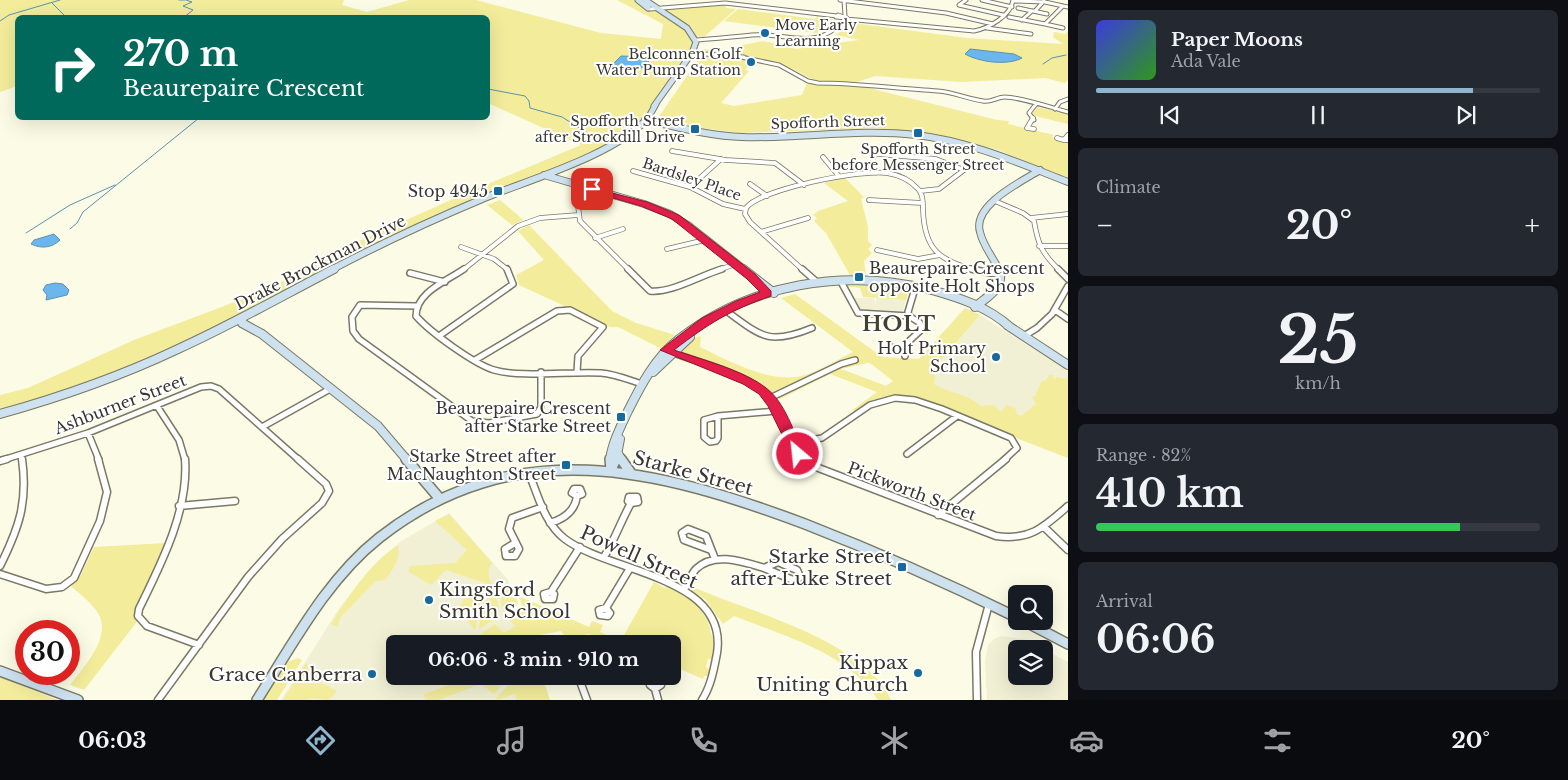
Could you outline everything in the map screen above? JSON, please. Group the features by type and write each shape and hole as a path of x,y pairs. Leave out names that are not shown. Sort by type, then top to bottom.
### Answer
{"street":[{"path":"638,0 650,9 669,17"},
{"path":"645,0 687,28 695,40 693,52 757,60 785,67 808,81 817,83 939,91 985,102 1005,97 1068,112"},
{"path":"682,0 685,5"},
{"path":"754,6 758,0"},
{"path":"846,18 842,0 946,13 993,24"},
{"path":"966,0 959,5 1003,15"},
{"path":"982,0 994,1 1012,7"},
{"path":"987,28 1012,7 1013,0 1044,1 1068,7"},
{"path":"1022,20 1044,1"},
{"path":"650,9 725,3 960,32 987,28 1031,34"},
{"path":"1045,24 1063,6"},
{"path":"1018,8 1047,14"},
{"path":"838,17 844,11"},
{"path":"838,17 839,25"},
{"path":"1009,17 1063,28"},
{"path":"695,40 754,34 805,40 830,35 836,31 846,18"},
{"name":"Drake Brockman Drive","path":"0,414 108,379 189,345 384,243 615,143 645,120 693,52"},
{"path":"1055,109 1060,102 1068,99"},
{"path":"1027,128 1034,119 1030,113 1036,104"},
{"name":"Spofforth Street","path":"645,120 742,137 781,137 853,132 918,135 976,147 1068,182"},
{"path":"1020,126 1034,130"},
{"path":"1057,138 1066,140 1068,135"},
{"path":"672,151 721,159 775,163 804,186"},
{"path":"876,173 872,156 878,154 925,158 951,164 964,170 939,189 920,191"},
{"path":"824,156 838,175"},
{"path":"690,187 721,159"},
{"path":"557,169 556,174 559,179"},
{"path":"975,307 999,287 1001,275 978,228 982,212 1038,170"},
{"name":"Bardsley Place","path":"633,171 690,187 723,204 745,208"},
{"path":"818,283 746,218 745,208 752,201 838,175 876,173 902,178 913,183 920,191 926,238 940,255 965,267 1001,275"},
{"path":"544,175 665,212 680,220 772,294"},
{"path":"534,178 559,179"},
{"path":"750,184 767,196"},
{"path":"592,189 579,203 578,215 582,225 648,290 655,293 664,292 706,273 736,264"},
{"path":"869,200 922,203"},
{"path":"995,201 1031,218 1036,224 1039,246 1049,262 1068,279"},
{"path":"1031,218 1068,214"},
{"path":"578,215 545,217 525,223 423,296 416,306 416,314 420,321 439,336 487,367 503,372 604,373 642,384"},
{"path":"761,232 808,218"},
{"path":"595,238 623,229"},
{"path":"667,249 705,240"},
{"path":"439,336 513,284 510,274 502,264 461,246"},
{"path":"1039,246 1068,246"},
{"path":"877,250 918,259 940,255"},
{"path":"410,273 445,282"},
{"path":"840,281 858,313 909,316 920,323 922,329 910,339 905,353 891,347"},
{"path":"611,470 625,416 642,384 679,342 726,312 772,294 818,283 840,281 916,287 975,307 1010,327 1068,365"},
{"path":"1024,336 1036,329 1055,310 1061,293 1068,286"},
{"path":"909,316 916,287"},
{"path":"416,306 360,305 355,309 351,322 352,331 359,339 472,421 489,423 537,414 541,407 541,372"},
{"path":"475,360 557,311 567,309 603,327 601,332 578,356 577,372"},
{"path":"1055,310 1068,318"},
{"path":"726,312 759,334 773,339 789,338 812,328"},
{"path":"242,318 242,322 262,334 382,430 440,499"},
{"name":"Pickworth Street","path":"669,352 753,384 770,398 792,443 803,459 816,467 938,516 1003,538 1029,537 1044,527 1068,506"},
{"path":"770,398 841,364 855,360"},
{"name":"Ashburner Street","path":"0,461 88,433 201,387 211,386 219,389 326,484 329,491 328,496 265,558 158,700"},
{"path":"262,427 330,388"},
{"path":"792,443 817,440 870,405 887,398 918,401 1004,435 1015,443 1017,448 938,516"},
{"path":"157,406 179,439 184,453 185,474 179,506 165,554 139,609 138,616 147,626 199,645"},
{"path":"718,416 718,438 716,441 710,442 704,437 704,420 718,416 777,411"},
{"path":"907,454 957,416"},
{"path":"0,574 46,589 62,587 74,578 100,521 106,497 103,470 88,433"},
{"path":"0,566 16,534 24,512 26,484 22,455"},
{"path":"592,469 614,455"},
{"path":"614,455 631,473"},
{"name":"Starke Street","path":"257,700 340,575 384,534 440,499 483,483 529,473 592,469 611,470 669,480 761,508 866,548 1008,613"},
{"name":"Powell Street","path":"529,473 550,523 562,538 684,590 707,608 716,622 719,635 718,652 709,687 702,700"},
{"path":"550,523 566,517 577,502 577,496"},
{"path":"179,506 235,501"},
{"path":"604,557 618,534 621,521 631,503"},
{"path":"515,543 507,528 510,519 521,512 543,507"},
{"path":"1044,527 1068,550"},
{"path":"710,550 684,540 682,533 688,529 706,536 710,540 710,550 715,560"},
{"path":"552,592 580,547"},
{"path":"684,590 696,569 715,560 736,559 764,568 790,580 800,577 797,570 778,562 764,568"},
{"path":"606,608 630,568"},
{"path":"977,700 976,652 989,604"},
{"path":"1042,630 1068,644"},
{"path":"0,671 78,700"},
{"path":"581,685 587,700"},
{"path":"655,689 658,700"}],"shaded area":[{"path":"0,0 344,0 342,5 367,12 409,0 476,0 601,33 661,39 663,24 617,0 638,0 650,9 681,24 696,45 646,116 631,130 597,150 448,214 150,362 0,414 0,395 28,388 134,340 264,291 346,247 462,195 581,145 490,104 490,15 15,15 15,87 0,92"},
{"path":"725,4 726,8 736,9 704,37 696,36 691,26 663,11 665,8"},
{"path":"738,9 815,19 817,16 835,20 832,29 824,34 724,21"},
{"path":"845,22 967,38 1063,44 1053,37 1054,32 1065,34 1068,31 1068,80 1065,83 1045,78 962,82 875,76 857,82 815,81 795,70 772,61 703,51 704,49 724,53 738,46 763,41 796,49 859,40 836,35 842,30"},
{"path":"708,55 753,61 745,70 749,71 721,103 734,106 802,95 807,83 861,86 997,120 1009,121 1008,124 1054,135 1052,138 1068,142 1068,178 998,150 951,137 874,128 740,133 702,128 658,118 700,57"},
{"path":"1037,107 1068,114 1068,124 1035,116 1033,113"},
{"path":"844,177 864,197 861,199 868,227 868,241 872,245 868,249 872,253 864,261 866,275 850,275 826,233 814,221 817,218 813,215 818,211 848,201 824,183"},
{"path":"500,200 523,220 512,225 487,205"},
{"path":"529,225 612,311 636,323 675,335 660,348 618,327 610,327 519,285 516,275 544,260 518,231"},
{"path":"846,286 877,286 909,290 906,300 863,297 860,288"},
{"path":"795,294 882,357 919,359 965,308 980,315 938,364 936,370 930,373 935,375 934,384 970,398 980,406 994,405 1001,412 1006,405 1015,408 1017,414 1021,416 1036,404 1032,397 1035,396 1041,382 1046,380 1049,375 1053,375 1054,380 1056,377 1065,379 1068,377 1068,458 915,399 882,397 860,410 851,411 877,392 830,374 780,399 753,382 677,352 692,338 701,336 700,347 723,358 763,374 789,378 814,372 853,352 781,298","holes":["870,363 893,381 886,386 841,369"]},
{"path":"853,298 874,298 876,304 876,298 906,300 903,311 859,309"},
{"name":"Holt Primary School","path":"980,315 1068,371 1068,377 1013,424 919,387"},
{"name":"Kingsford Smith School","path":"449,513 509,581 510,594 526,635 386,635 386,685 542,685 547,700 281,700 340,607 367,573 400,542"},
{"path":"449,514 492,563 488,574 493,586 446,570 431,585 409,572 409,566 455,563 467,550 435,521"},
{"path":"166,543 136,610 136,623 84,690 70,685 80,685 80,672 100,640 101,620 96,610 71,586 81,575 94,547"},
{"path":"398,545 397,559 385,580 376,581 340,618 337,627 331,624 369,571"},
{"path":"654,582 666,589 666,586 687,595 700,605 698,607 707,619 712,636 717,638 714,659 708,659 706,667 711,671 710,676 704,676 703,679 681,669 681,635 624,635"},
{"path":"693,587 774,618 832,645 857,661 877,679 891,700 878,700 865,683 849,669 832,657 794,639 734,616 723,624 705,599 692,591"},
{"path":"498,588 505,592 507,590 514,591 518,604 513,609 521,633 515,614 524,611 519,596 589,627 592,621 603,625 600,632 606,635 564,635 561,631 540,635 481,634 495,624 504,633 515,626 504,614"},
{"path":"471,591 481,605 475,630 468,622 474,613 458,607"},
{"path":"495,593 498,606 496,615 490,622 479,629 482,604 480,600 487,600"},
{"path":"1002,636 1026,640 1008,640 1008,685 1053,685 1053,654 1068,662 1068,700 987,700 985,662 988,645 994,639"},
{"path":"298,658 302,660 277,700 263,700 288,662"},
{"path":"306,662 308,668 316,675 314,679 337,691 329,700 312,698 306,700 283,700"},
{"path":"0,678 58,700 0,700"},
{"path":"449,685 478,685 438,700 426,700 423,695"},
{"path":"482,685 502,685 494,694"},
{"path":"508,685 545,685 550,700 516,700 515,694 497,700 496,698"}],"water":[{"path":"970,49 1014,54 1022,58 1009,62 985,61 965,54"},
{"path":"621,56 649,57 648,66 640,68 614,66 614,63"},
{"path":"54,234 60,240 54,245 42,247 31,244 34,240"},
{"path":"63,284 69,290 67,295 46,300 47,295 43,290 46,285"}],"waterway":[{"path":"0,21 9,15 60,0"},
{"path":"179,0 185,0"},
{"path":"186,0 192,2 183,6 193,10 187,15"},
{"path":"52,3 64,15"},
{"path":"1043,64 1052,58 1066,55"},
{"path":"490,89 525,96 529,101 530,108 562,117 589,134"},
{"path":"70,229 77,223 83,212 197,120"},
{"path":"26,233 70,205 115,185"}],"place":[{"name":"Move Early Learning","path":"765,33"},
{"name":"Belconnen Golf Water Pump Station","path":"751,62"},
{"name":"Spofforth Street after Strockdill Drive","path":"695,129"},
{"name":"Spofforth Street before Messenger Street","path":"918,133"},
{"name":"Stop 4945","path":"498,191"},
{"name":"Beaurepaire Crescent opposite Holt Shops","path":"859,277"},
{"name":"Holt Primary School","path":"996,357"},
{"name":"Beaurepaire Crescent after Starke Street","path":"621,417"},
{"name":"Starke Street after MacNaughton Street","path":"566,465"},
{"name":"Starke Street after Luke Street","path":"902,567"},
{"name":"Kingsford Smith School","path":"429,600"},
{"name":"Kippax Uniting Church","path":"918,673"},
{"name":"Grace Canberra","path":"372,674"}],"district":[{"name":"HOLT","path":"899,324"}],"route":[{"path":"592,189 644,204 675,217 689,226 751,277 767,294 724,310 684,335 666,350 753,384 763,391 774,404 798,454"}]}
